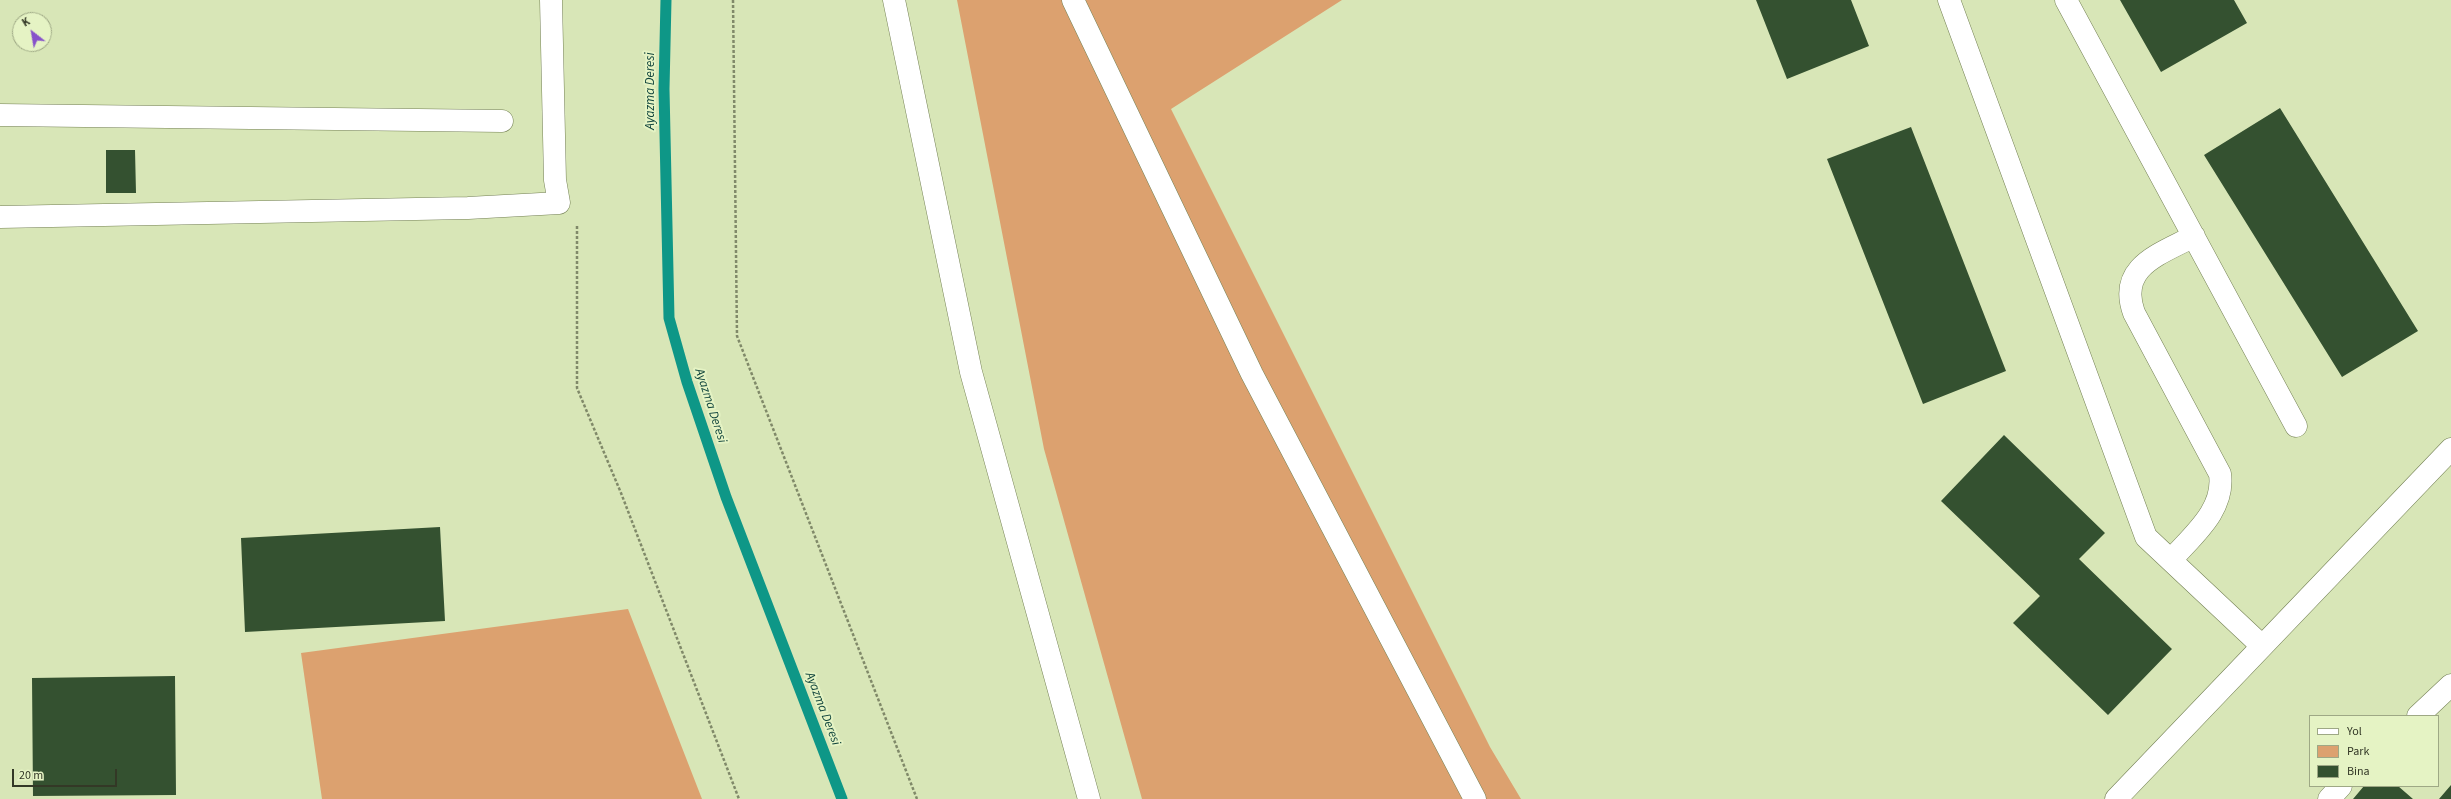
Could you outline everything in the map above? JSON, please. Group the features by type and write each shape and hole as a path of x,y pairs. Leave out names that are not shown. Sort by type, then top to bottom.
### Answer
{"street":[{"path":"0,217 468,208 559,203 555,180 551,0"},
{"path":"894,0 971,372 1090,799"},
{"path":"1073,0 1252,374 1475,799"},
{"path":"1949,0 2146,537 2262,646"},
{"path":"2066,0 2296,426"},
{"path":"0,114 502,121"},
{"path":"2170,560 2216,506 2220,494 2220,474 2134,313 2129,294 2135,274 2142,265 2194,236"},
{"path":"2116,799 2451,449"},
{"path":"2419,715 2451,685"},
{"path":"2329,799 2340,787"}],"path":[{"path":"733,0 737,336 917,799"},
{"path":"577,222 577,388 621,493 739,799"}],"green space":[{"path":"957,0 1342,0 1171,109 1490,747 1521,799 1142,799 1044,449"},
{"path":"628,609 702,799 322,799 301,653"}],"building":[{"path":"1756,0 1851,0 1869,46 1787,79"},
{"path":"2120,0 2234,0 2247,23 2161,72"},
{"path":"2280,108 2418,331 2342,377 2204,155"},
{"path":"1911,127 2006,371 1923,404 1827,159"},
{"path":"106,150 135,150 136,193 106,193"},
{"path":"2004,435 2105,533 2079,559 2172,649 2108,715 2013,623 2040,596 1941,501"},
{"path":"440,527 445,621 245,632 241,538"},
{"path":"175,676 176,795 33,796 32,678"},
{"path":"2451,785 2451,799 2439,799"},
{"path":"2363,787 2399,787 2413,799 2353,799"}],"waterway":[{"name":"Ayazma Deresi","path":"666,0 664,89 669,318 687,382 726,497 842,799"}]}
